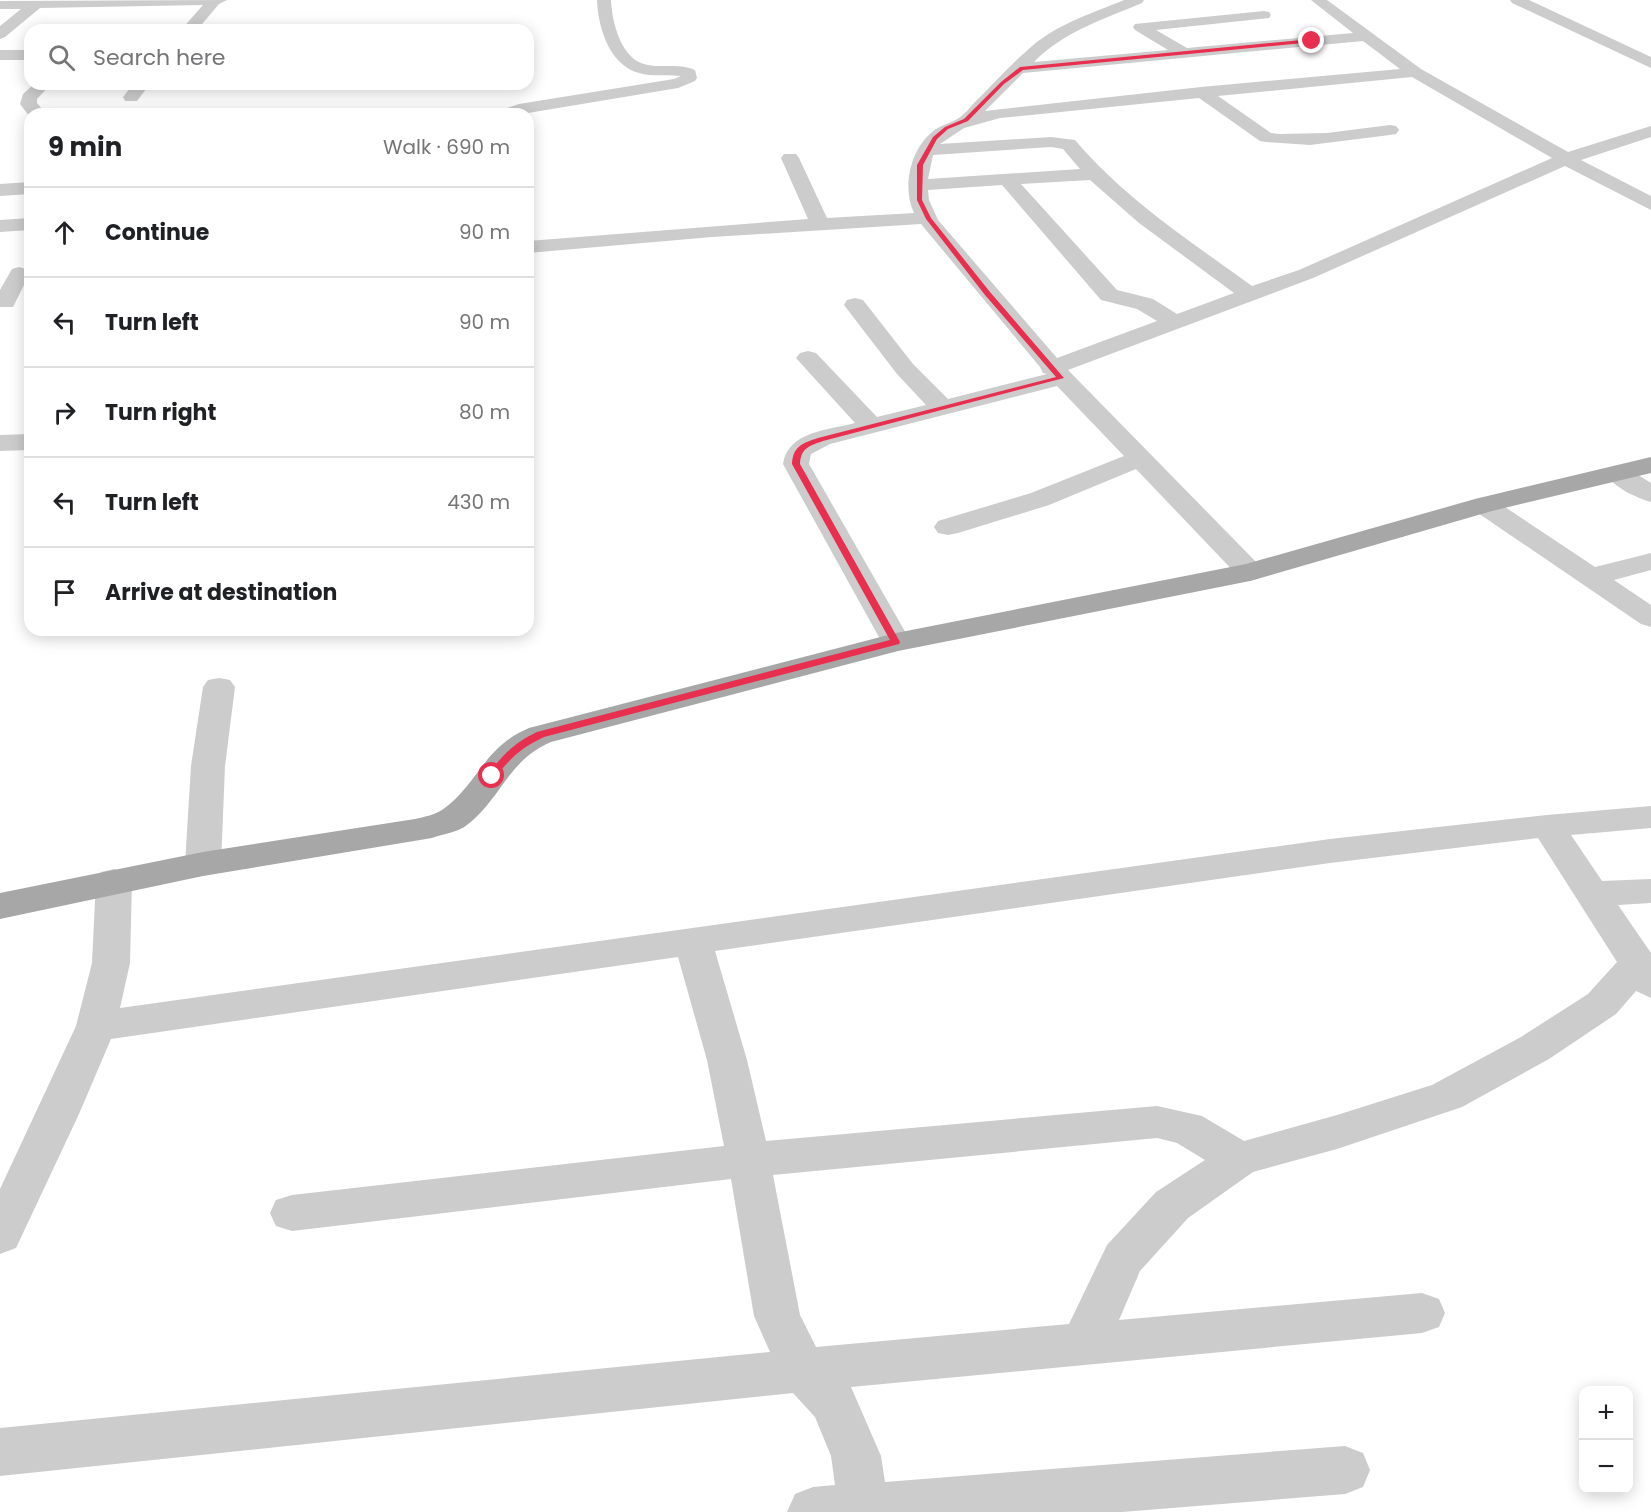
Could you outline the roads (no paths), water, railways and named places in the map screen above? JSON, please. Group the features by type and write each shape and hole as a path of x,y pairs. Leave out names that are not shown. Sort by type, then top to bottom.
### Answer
{"main road":[{"path":"0,906 202,864 420,830 452,819 469,805 506,757 521,743 540,735 896,642 1250,572 1484,505 1651,465"}],"street":[{"path":"0,5 215,0"},
{"path":"194,24 215,0"},
{"path":"530,108 678,83 688,78 688,73 684,71 639,69 623,56 609,31 603,12 604,0"},
{"path":"1184,53 1140,27 1269,18 1236,0"},
{"path":"1318,0 1415,72 1566,159 1651,204"},
{"path":"1517,0 1651,63"},
{"path":"110,16 123,3"},
{"path":"966,120 1037,50 1065,31 1136,4"},
{"path":"0,34 35,5"},
{"path":"1065,31 1109,60"},
{"path":"1293,31 1377,75"},
{"path":"1021,68 1368,36"},
{"path":"0,55 24,55"},
{"path":"1250,572 1056,373 987,294 928,218 920,200 920,165 934,138 946,128 966,120 999,113 1415,72"},
{"path":"32,108 28,104 29,98 37,90"},
{"path":"1201,92 1266,137 1275,139 1293,140 1390,130"},
{"path":"896,642 796,464 796,453 804,445 943,408 1056,373 1249,294 1356,254 1566,159 1651,131"},
{"path":"927,150 1062,143 1073,146 1094,174 1189,253 1249,294"},
{"path":"790,158 820,224"},
{"path":"919,185 1094,174"},
{"path":"1007,180 1109,295 1145,304 1176,323"},
{"path":"0,190 24,188"},
{"path":"534,247 820,224 928,218"},
{"path":"0,226 24,224"},
{"path":"3,302 16,273"},
{"path":"3,302 24,300"},
{"path":"855,305 905,369 943,408"},
{"path":"808,357 871,426"},
{"path":"0,443 24,442"},
{"path":"948,527 1040,499 1139,459"},
{"path":"1618,474 1651,494"},
{"path":"1484,505 1651,618"},
{"path":"1591,577 1651,561"},
{"path":"202,864 208,766 219,687"},
{"path":"96,1026 1330,850 1651,817"},
{"path":"1084,1344 1123,1259 1172,1205 1240,1159 1337,1132 1447,1096 1535,1048 1644,974 1547,826"},
{"path":"0,1235 58,1114 96,1026 111,963 114,881"},
{"path":"1592,894 1651,891"},
{"path":"693,942 727,1060 749,1160 777,1316 803,1370 834,1403 856,1456 863,1509"},
{"path":"292,1213 749,1160 1157,1122 1187,1128 1240,1159"},
{"path":"0,1452 803,1370 1422,1313"},
{"path":"813,1512 1345,1470"}]}
